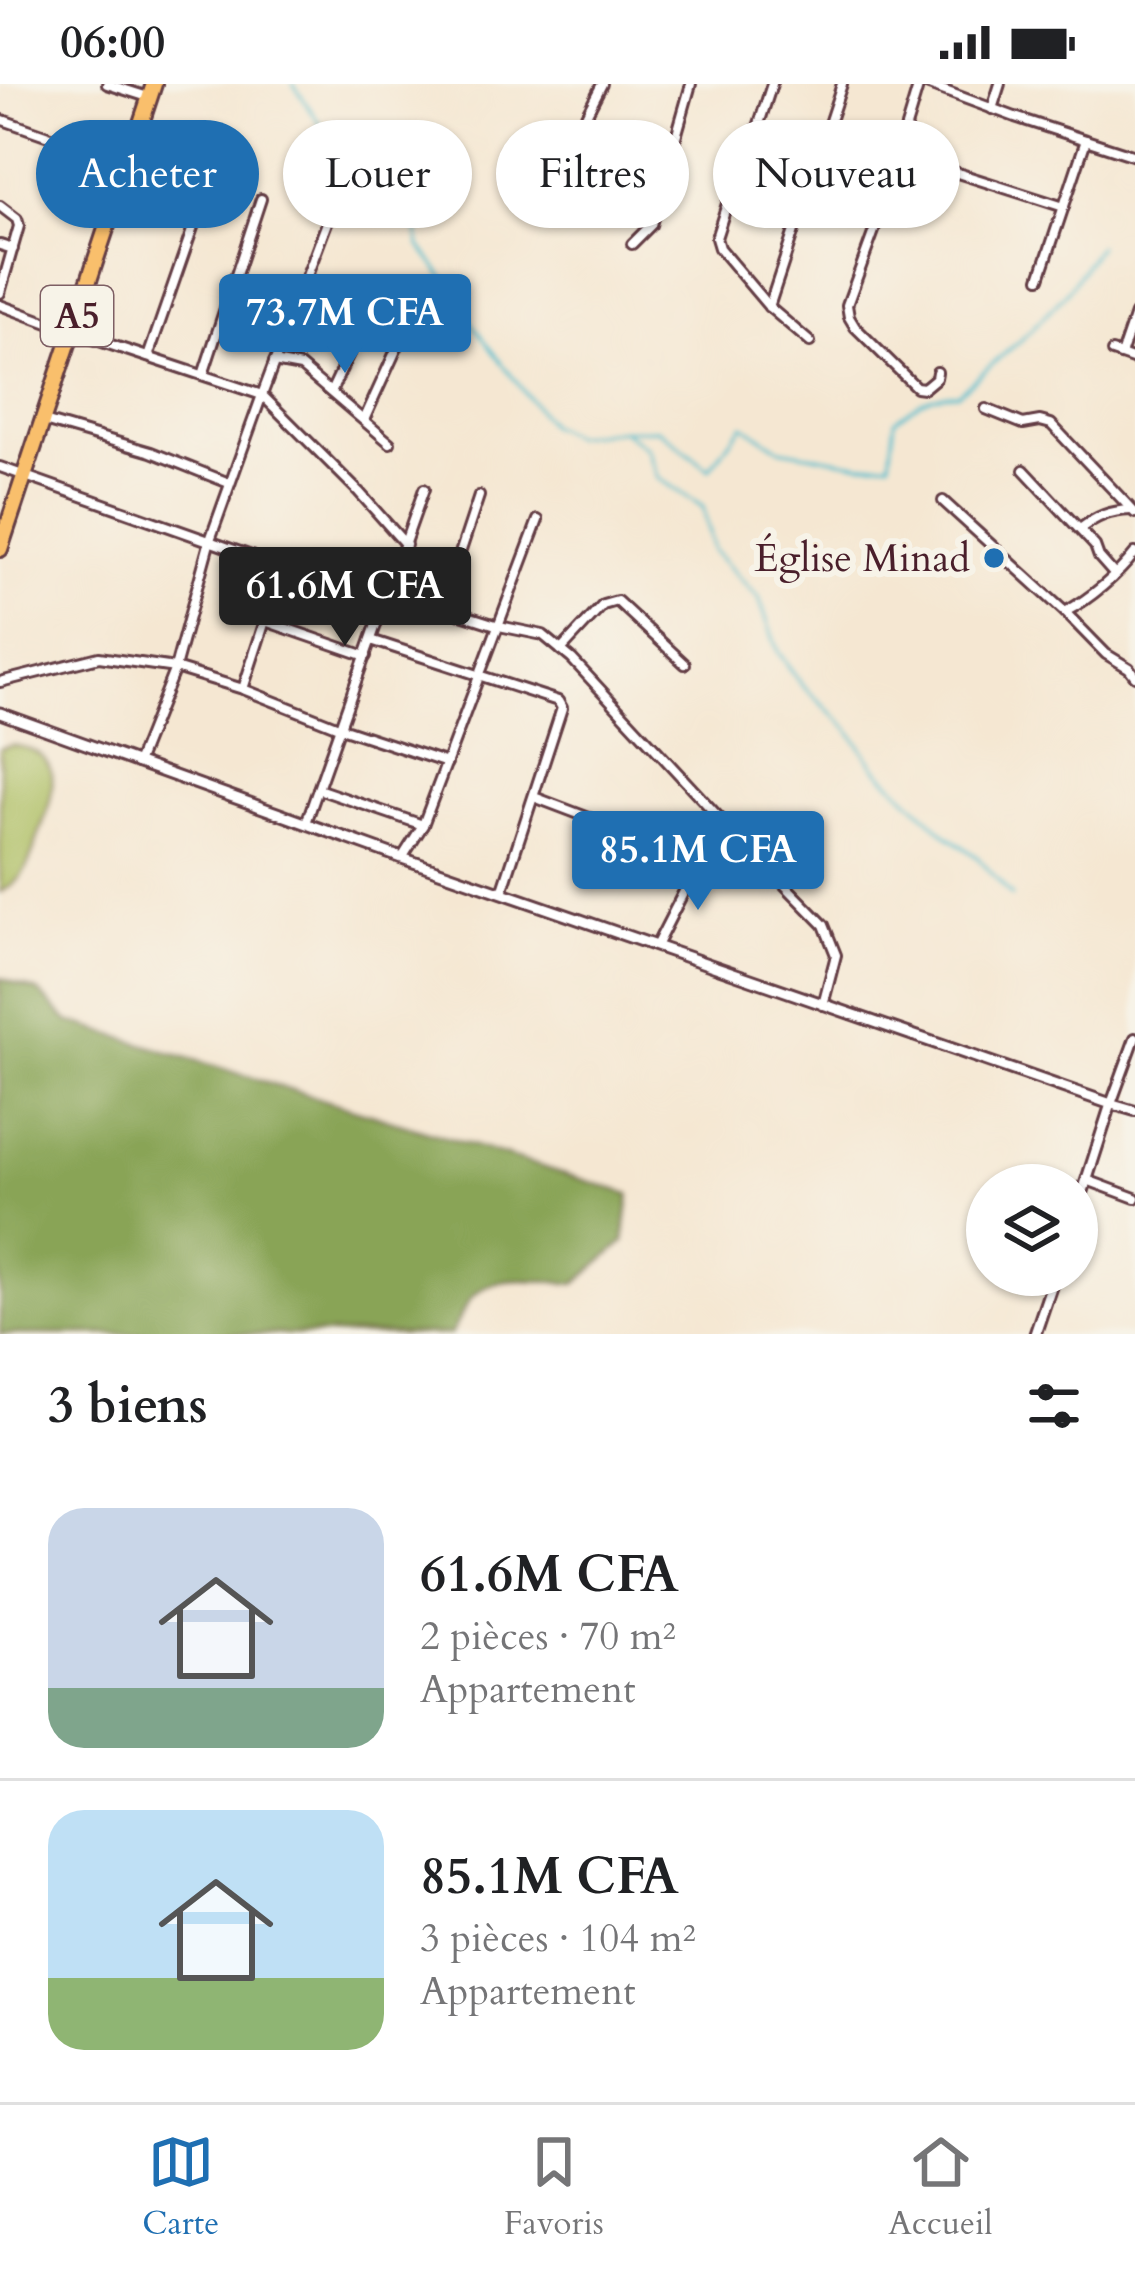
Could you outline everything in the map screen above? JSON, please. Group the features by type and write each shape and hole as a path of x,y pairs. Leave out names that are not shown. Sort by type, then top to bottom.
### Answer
{"main road":[{"name":"A5","path":"142,120 152,90"},
{"name":"A5","path":"0,549 107,228"}],"street":[{"path":"106,84 152,90"},
{"path":"583,120 602,84"},
{"path":"632,244 651,226 691,84"},
{"path":"772,84 716,238 719,248 769,307 810,342"},
{"path":"769,307 842,84"},
{"path":"910,120 923,84 1135,156"},
{"path":"992,109 1000,84"},
{"path":"0,119 36,132"},
{"path":"1040,278 1086,140"},
{"path":"960,174 1064,207"},
{"path":"203,375 261,200"},
{"path":"0,206 19,226 0,293"},
{"path":"148,357 193,228"},
{"path":"137,763 175,668 229,483 325,228"},
{"path":"873,228 847,305 848,316 916,387 927,386 937,372"},
{"path":"0,244 13,249"},
{"path":"0,305 262,395 406,545"},
{"path":"331,392 367,314"},
{"path":"1135,314 1116,353 1135,360"},
{"path":"364,421 406,328"},
{"path":"274,362 301,367 390,443"},
{"path":"986,409 1023,424 1052,424 1133,512"},
{"path":"43,420 151,452 229,483"},
{"path":"0,467 384,603"},
{"path":"1024,470 1080,529 1114,574"},
{"path":"306,823 424,489"},
{"path":"442,608 478,496"},
{"path":"943,501 1135,676"},
{"path":"1080,529 1111,511 1133,512"},
{"path":"402,858 423,825 538,520"},
{"path":"1065,612 1135,554"},
{"path":"243,689 282,568"},
{"path":"388,590 499,626 543,635 561,650 829,932 836,955 823,1004"},
{"path":"561,650 602,605 616,601 685,664"},
{"path":"266,621 366,656"},
{"path":"371,640 559,701 562,708 502,892"},
{"path":"0,682 98,657 175,668 447,764"},
{"path":"0,713 402,858 1135,1111"},
{"path":"318,789 423,825"},
{"path":"534,797 700,860"},
{"path":"656,946 700,860 727,826"},
{"path":"1092,1164 1135,1038"},
{"path":"1098,1184 1135,1198"},
{"path":"1035,1334 1048,1296"}],"green space":[{"path":"12,745 42,756 49,766 52,789 26,868 0,892 0,748"},
{"path":"0,978 38,991 68,1021 630,1194 624,1242 576,1284 520,1280 481,1290 451,1334 0,1334"}],"waterway":[{"path":"293,84 362,180 416,227 420,246 450,285 461,309 549,425 572,436 622,430 647,448 658,478 703,507 713,551 759,598 778,652 803,686 848,728 875,767 944,833 977,857 1012,896"},
{"path":"622,430 658,429 709,469 743,425 780,449 862,464 890,462 895,420 924,401 957,394 1022,339 1067,292 1098,246"}],"place":[{"name":"Église Minad","path":"994,558"}]}
